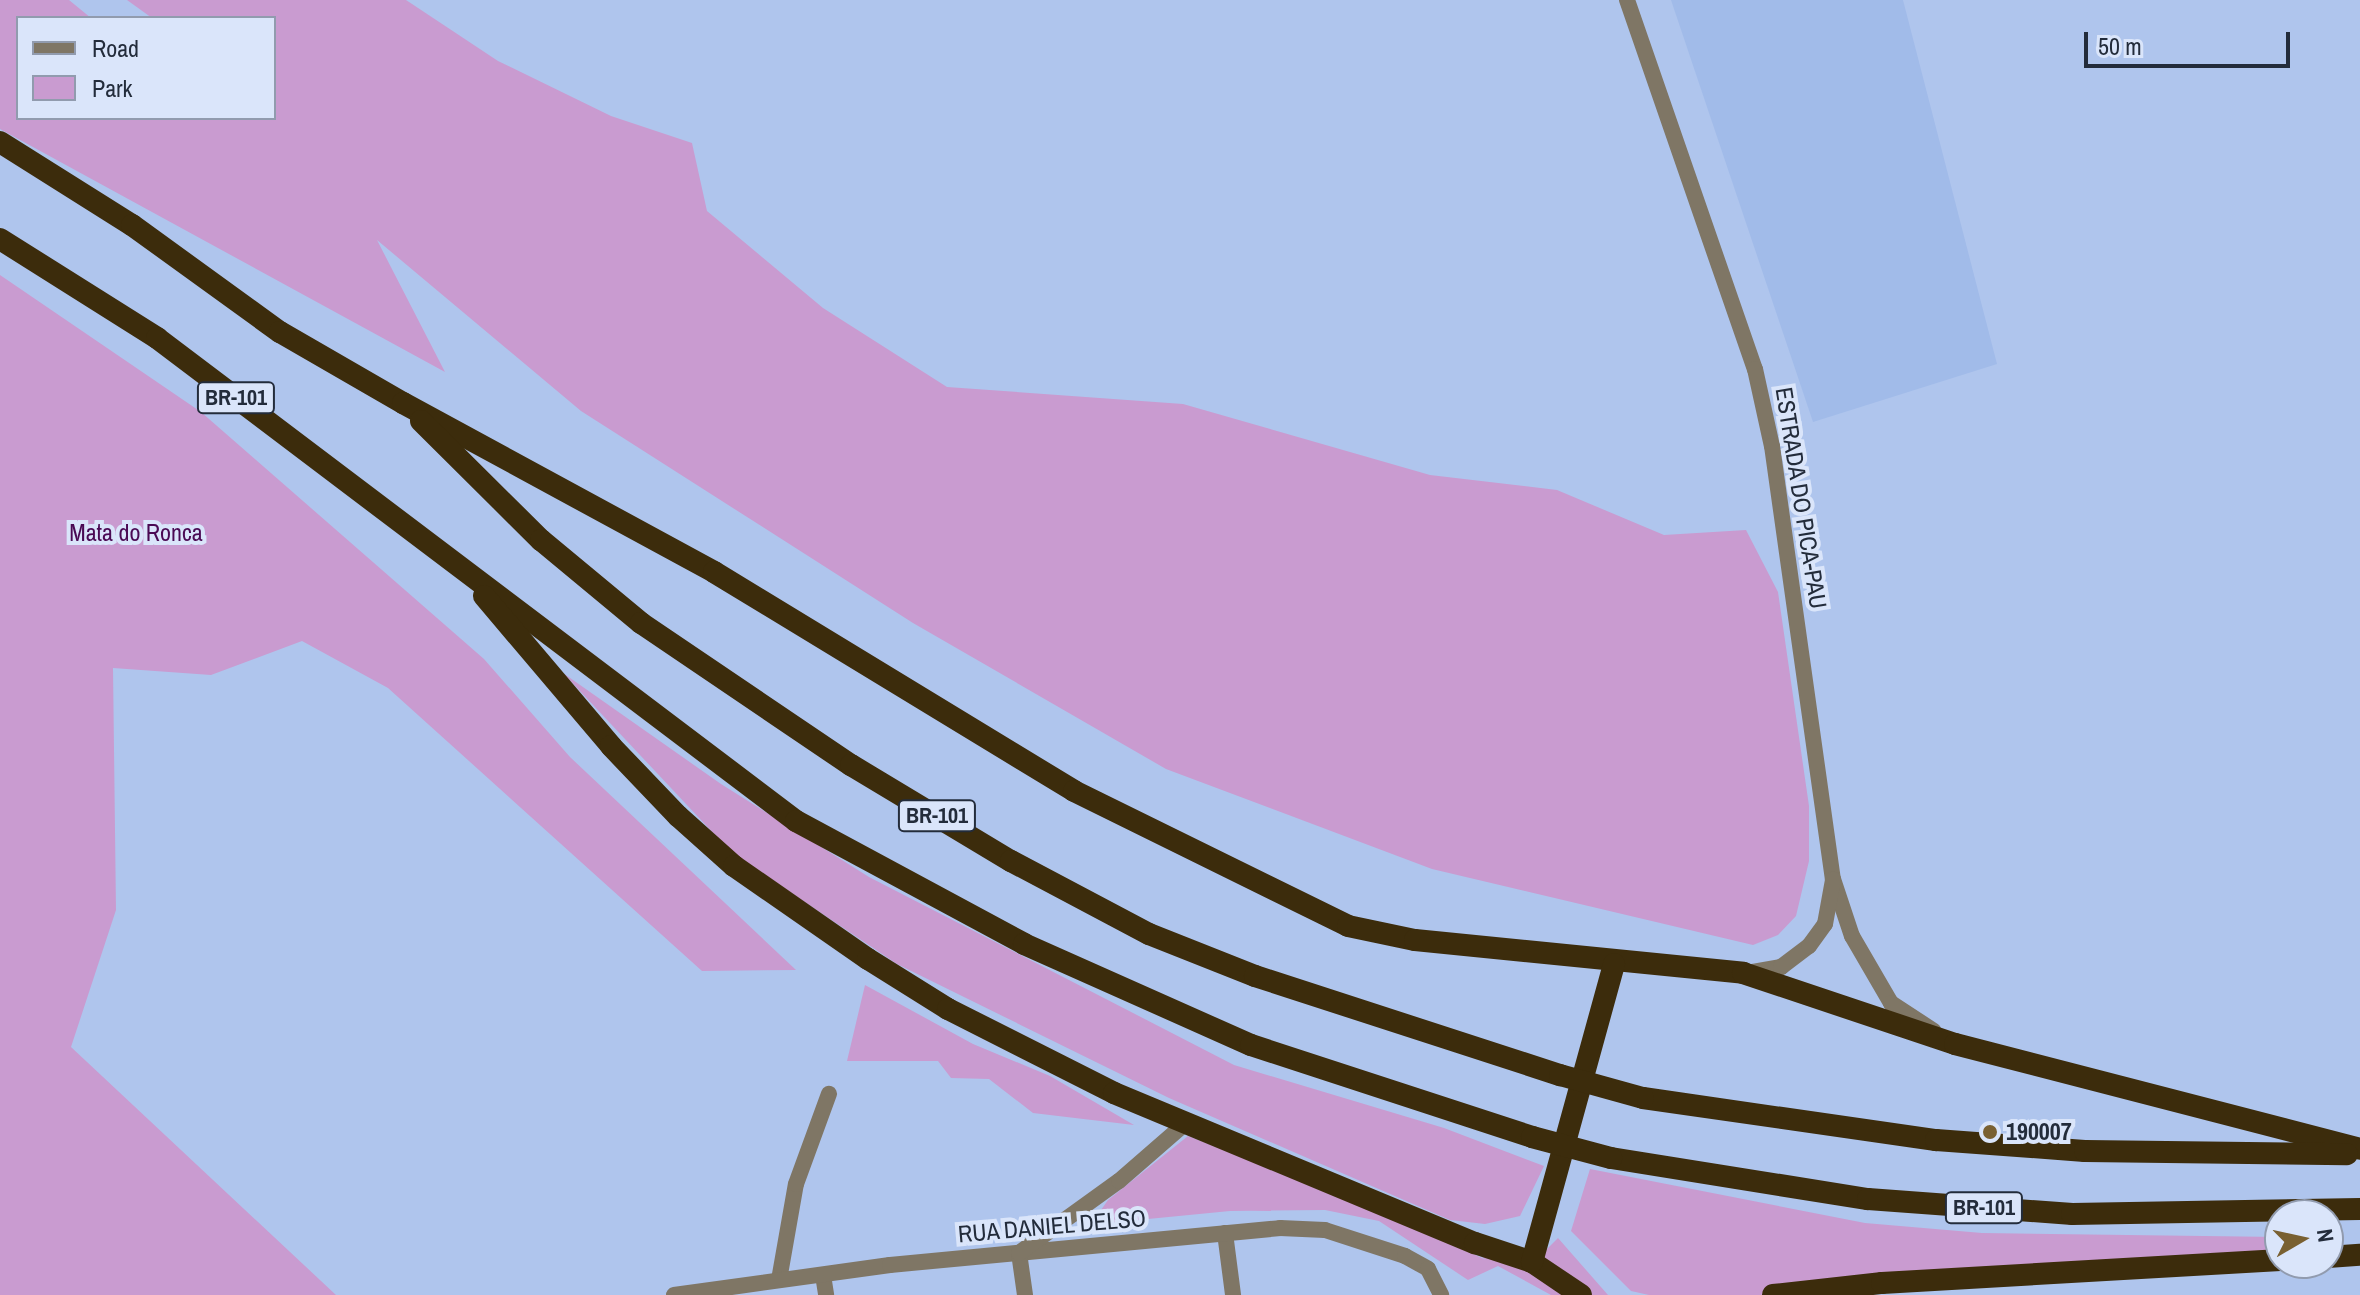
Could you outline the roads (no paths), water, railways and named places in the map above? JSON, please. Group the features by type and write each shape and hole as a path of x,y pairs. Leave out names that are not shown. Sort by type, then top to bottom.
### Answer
{"highway":[{"name":"BR-101","path":"0,142 132,225 280,332 403,403 541,540 641,623 838,757 1011,861 1149,934 1255,976 1560,1075 1643,1098 1951,1142 2085,1151 2360,1151"},
{"name":"BR-101","path":"0,239 157,338 796,821 1024,944 1251,1045 1532,1137 1611,1158 1868,1199 2072,1214 2360,1209"},
{"path":"403,403 665,543 1074,791 1348,926 1415,940 1525,949 1614,964 1743,973 1955,1044 2360,1151"},
{"path":"463,570 611,746 734,866 948,1009 1101,1087 1475,1243 1532,1262 1581,1295"},
{"path":"1532,1262 1614,964"},
{"path":"1773,1295 1882,1283 2264,1261"}],"street":[{"name":"ESTRADA DO PICA-PAU","path":"1627,0 1755,369 1772,446 1833,879 1852,936 1891,1003 1955,1044"},
{"name":"ESTRADA DO PICA-PAU","path":"1743,973 1781,967 1809,946 1825,924 1833,879"},
{"path":"779,1280 796,1184 829,1094"},
{"path":"1025,1295 1019,1253 1119,1181 1188,1121"},
{"name":"RUA DANIEL DELSO","path":"674,1295 1019,1253 1225,1233 1325,1230 1428,1269 1441,1295"},
{"path":"1225,1233 1233,1295"},
{"path":"823,1275 826,1295"}],"place":[{"name":"190007","path":"1990,1132"}],"park label":[{"name":"Mata do Ronca","path":"136,533"}]}
